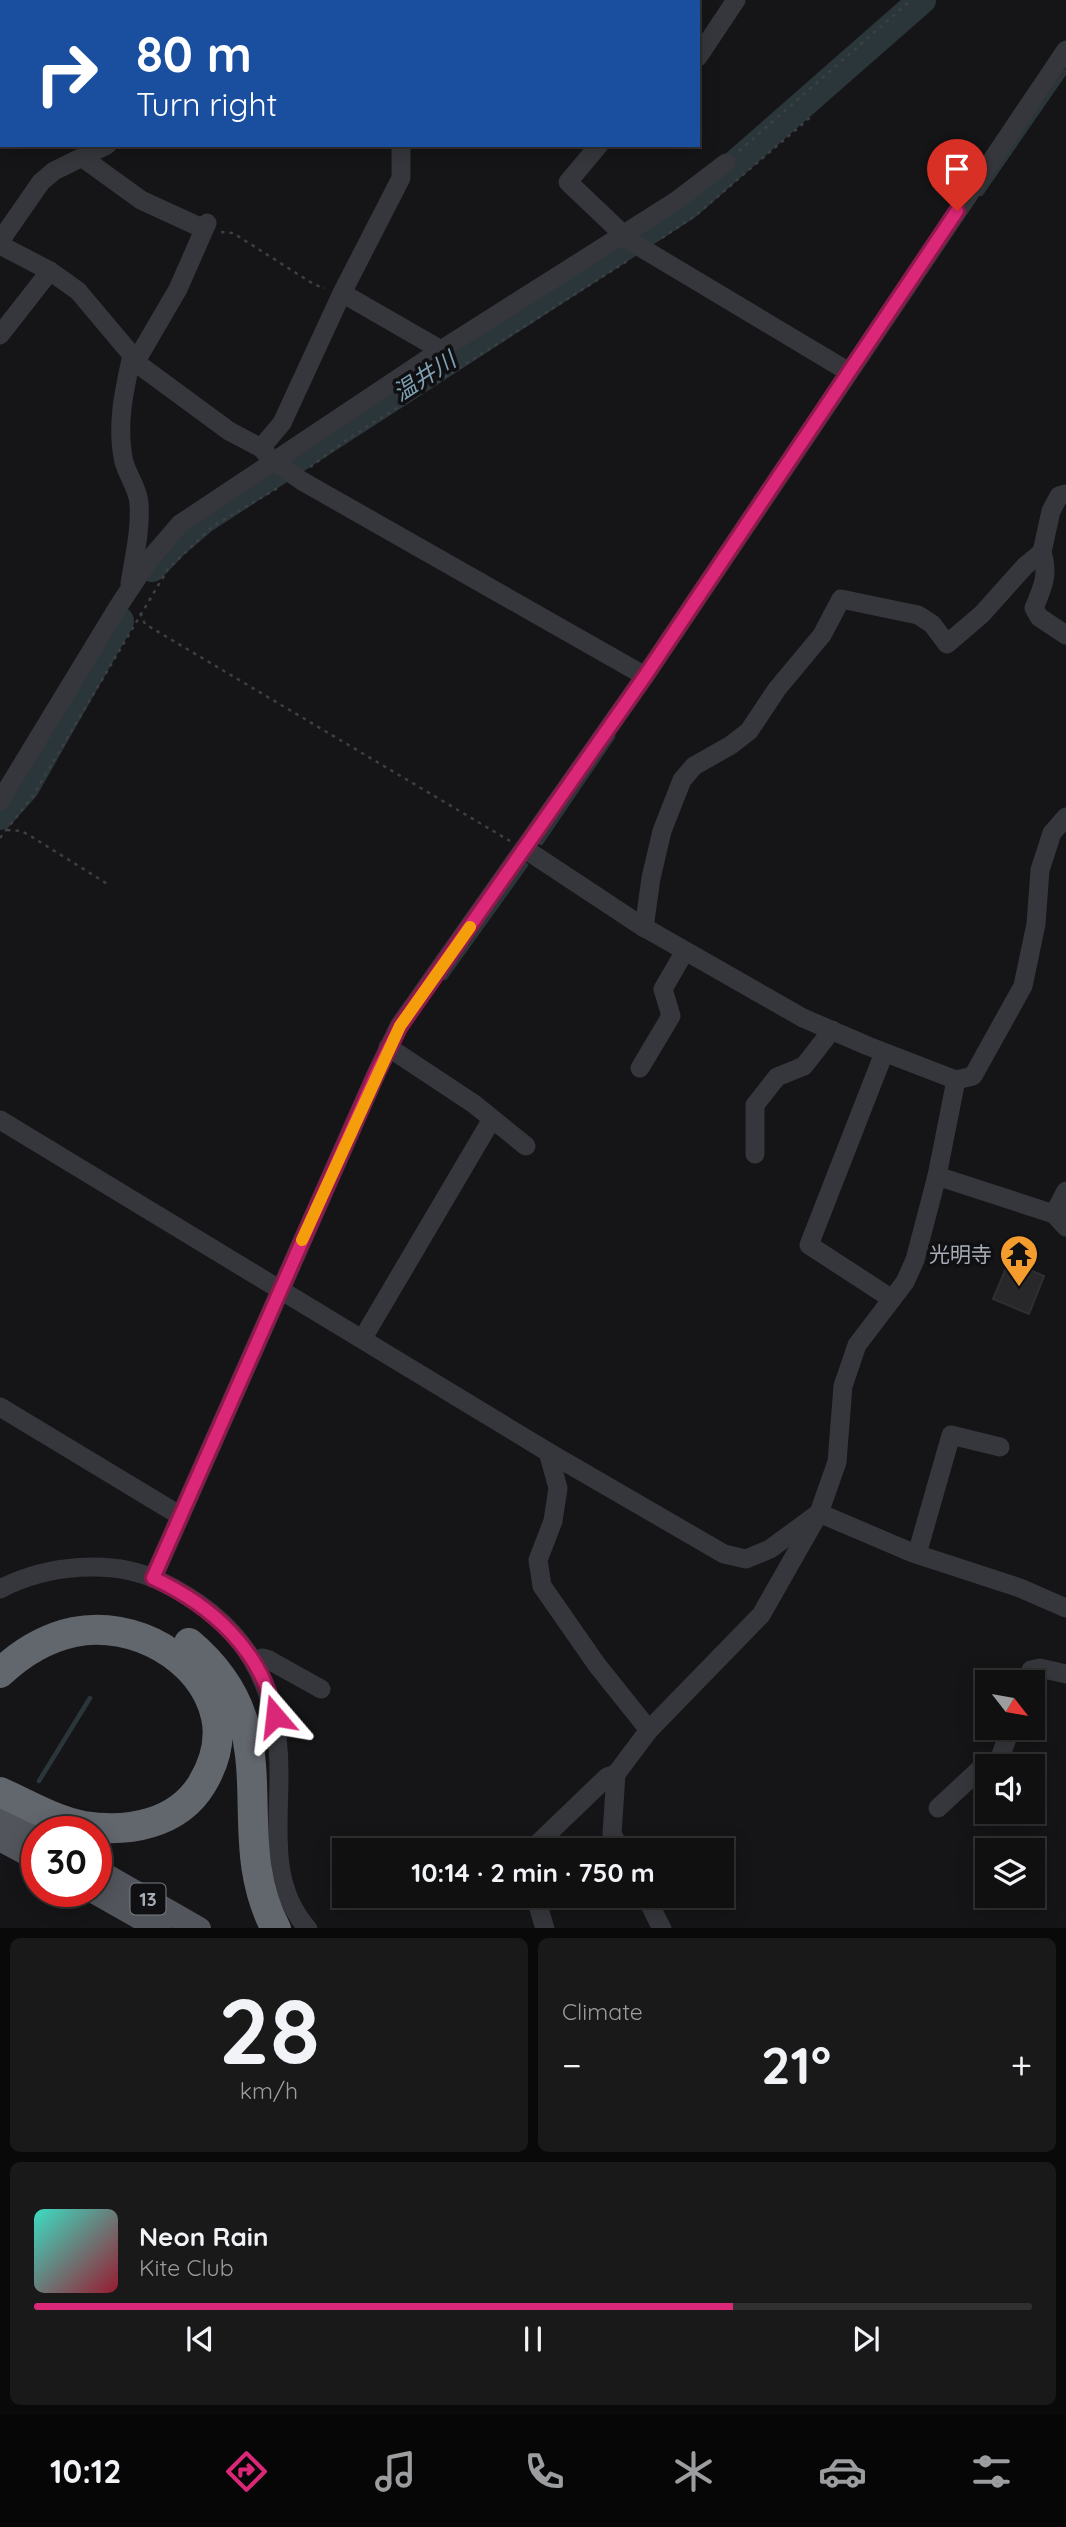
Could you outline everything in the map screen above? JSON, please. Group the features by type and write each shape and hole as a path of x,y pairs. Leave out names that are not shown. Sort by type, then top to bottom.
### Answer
{"highway":[{"path":"0,1649 38,1626 78,1615 99,1613 127,1616 155,1624 189,1643 203,1655 229,1687 244,1722 252,1763 257,1878 263,1900 276,1928"},
{"path":"0,1672 35,1646 64,1635 91,1630 127,1633 162,1647 181,1661 197,1678 216,1716 217,1729 211,1769 200,1788 173,1814 153,1823 134,1826 84,1826 48,1814 0,1792"}],"main road":[{"path":"0,1815 21,1827"},
{"path":"0,1839 21,1850"},
{"name":"13","path":"112,1879 199,1928"},
{"name":"13","path":"112,1901 160,1928"}],"street":[{"path":"700,54 736,0"},
{"path":"153,1578 388,1047 400,1026 645,676 1066,50"},
{"path":"103,147 54,171 41,182 0,243 50,271 78,291 134,358 229,431 280,465 645,676"},
{"path":"280,465 282,423 342,293 401,178 401,147"},
{"path":"597,147 568,182 621,235 849,372"},
{"path":"83,158 141,200 205,226 178,289 134,358 122,398 120,433 125,464 139,499 139,519 129,590"},
{"path":"0,801 129,590 149,560 180,524 280,465 441,350 676,201 726,163"},
{"path":"0,335 50,271"},
{"path":"342,293 441,350"},
{"path":"1066,494 1059,496 1051,511 1042,552 1047,566 1046,582 1034,608 1039,617 1066,635"},
{"path":"644,928 651,878 662,831 682,780 694,766 731,745 749,731 777,689 822,635 841,599 918,615 932,624 947,644 982,614 1042,552"},
{"path":"525,849 644,928 803,1018 956,1080 973,1076 1023,986 1036,924 1040,870 1052,833 1064,824"},
{"path":"640,1068 671,1016 663,989 685,951"},
{"path":"755,1154 755,1105 777,1077 804,1066 832,1030"},
{"path":"388,1047 492,1119 526,1146"},
{"path":"884,1053 809,1245 892,1299"},
{"path":"614,1838 612,1834 616,1774 649,1730 761,1615 819,1513 837,1462 843,1386 857,1345 905,1283 915,1260 937,1175 956,1080"},
{"path":"363,1338 492,1119"},
{"path":"0,1120 548,1452 724,1554 746,1559 770,1549 819,1513"},
{"path":"937,1175 1060,1220 1066,1191"},
{"path":"0,1407 179,1515"},
{"path":"917,1554 951,1435 1000,1447"},
{"path":"548,1452 558,1488 553,1521 538,1560 542,1586 597,1665 649,1730"},
{"path":"819,1513 917,1554 1020,1588 1066,1608"},
{"path":"0,1589 49,1572 101,1568 134,1572 153,1578 201,1604 221,1621 254,1662 272,1702 278,1730 279,1869 293,1905 308,1928"},
{"path":"254,1662 262,1658 269,1660 321,1689"},
{"path":"1031,1670 1040,1668 1066,1674"},
{"path":"938,1808 981,1768 1000,1758 1006,1740"},
{"path":"543,1838 607,1777 616,1774"},
{"path":"540,1908 545,1928"},
{"path":"652,1908 662,1928"}],"path":[{"path":"726,163 911,0"},
{"path":"0,838 32,797 168,569 280,465 348,439 645,250 696,215 813,115"},
{"path":"205,226 233,233 315,285 342,293"},
{"path":"140,613 145,624 525,849"},
{"path":"7,830 21,831 109,885"}],"building":[{"name":"光明寺","path":"1009,1261 1044,1276 1029,1314 993,1299"}],"waterway":[{"name":"温井川","path":"152,568 203,520 687,206 922,0"},
{"path":"981,194 1066,71"},
{"name":"温井川","path":"0,816 25,788 120,621"},
{"path":"541,843 613,737"},
{"path":"445,978 526,865"},
{"path":"39,1781 90,1698"}],"slow traffic":[{"path":"302,1240 388,1047 470,927"}],"place":[{"name":"光明寺","path":"1019,1288"}],"route":[{"path":"275,1716 265,1683 238,1640 201,1604 153,1578 388,1047 645,676 957,211"}]}
